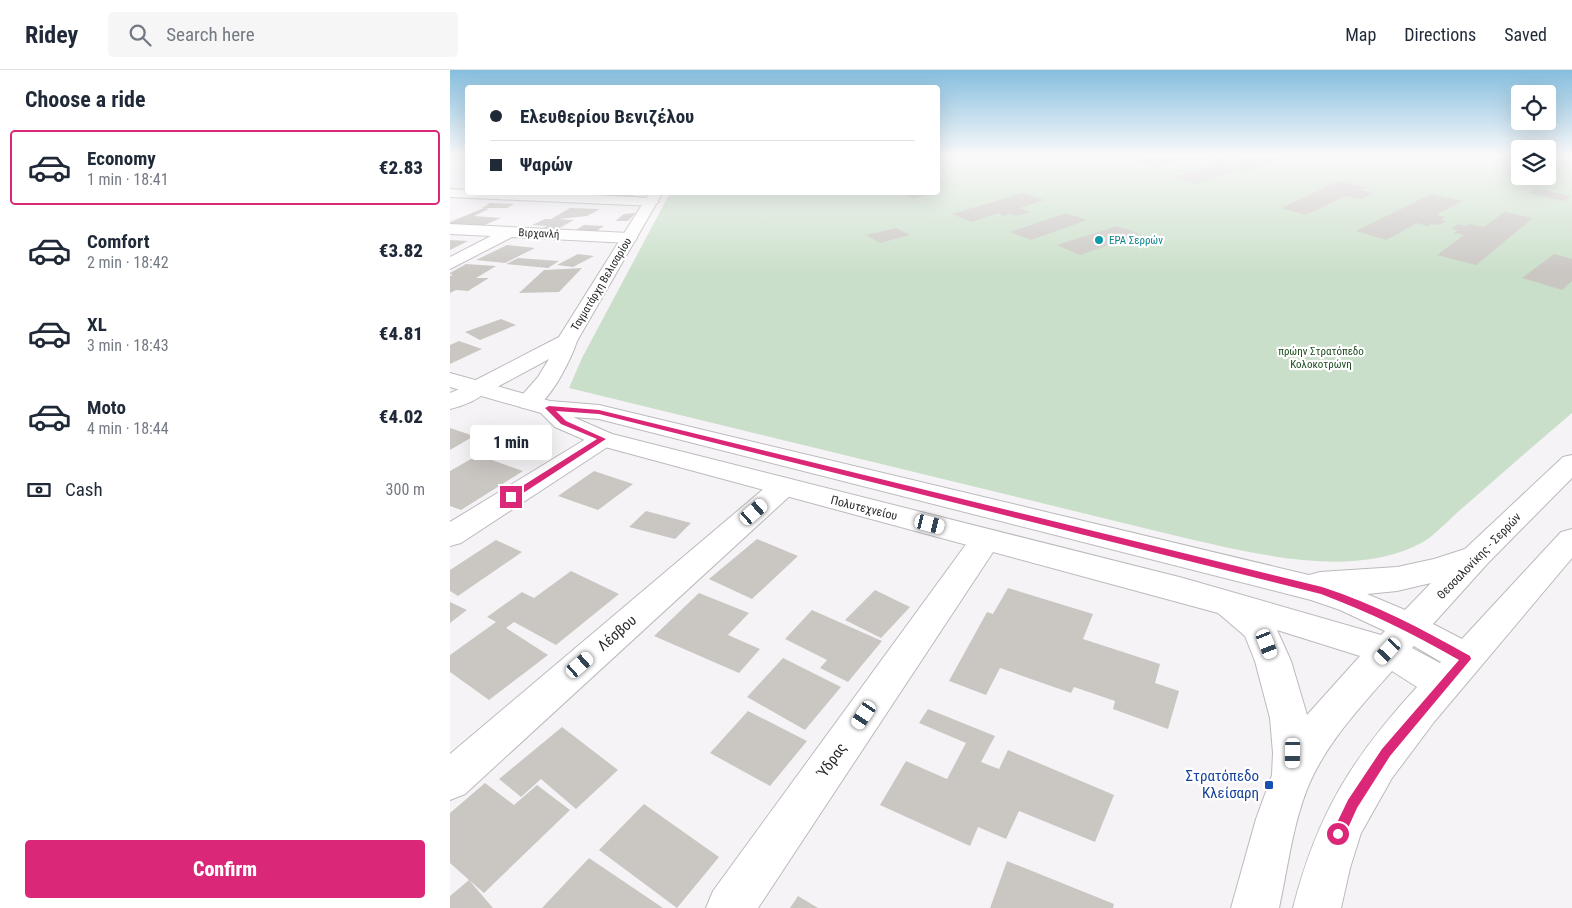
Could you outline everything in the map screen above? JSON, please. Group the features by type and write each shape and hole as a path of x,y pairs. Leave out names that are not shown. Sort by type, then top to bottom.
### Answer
{"main road":[{"path":"450,264 575,195 655,197"},
{"name":"Ταγματάρχη Βελισαρίου","path":"450,402 567,341 655,197"},
{"name":"Βιρχανλή","path":"450,229 629,238"},
{"path":"539,405 567,341"},
{"name":"Πολυτεχνείου","path":"450,380 539,405 599,412 1287,582"},
{"name":"Πολυτεχνείου","path":"539,405 564,422 603,439 1215,599"},
{"path":"450,536 603,439"},
{"name":"Θεσσαλονίκης - Σερρών","path":"1292,775 1316,734 1330,716 1399,639 1477,555 1572,463"},
{"name":"Λέσβου","path":"450,780 784,487"},
{"name":"Ύδρας","path":"730,908 986,539"},
{"path":"1317,908 1338,834 1353,804 1386,752 1572,539"},
{"path":"1287,582 1343,584 1403,578 1442,569 1477,555"},
{"path":"1287,582 1334,594 1399,639 1455,672"},
{"path":"1215,599 1399,639"},
{"path":"1215,599 1228,605 1254,624 1267,644 1280,682 1289,718 1293,753 1292,775 1267,856 1255,908"}],"green space":[{"name":"πρώην Στρατόπεδο Κολοκοτρώνη","path":"1572,194 1572,413 1423,542 1396,553 1367,560 1337,562 1305,560 1243,551 569,388 582,358 669,195"}],"building":[{"path":"1019,194 1026,194 1044,200 1020,208 1030,212 1017,216 1010,214 1004,216 998,213 971,222 952,214"},
{"path":"1311,194 1372,194 1361,199 1345,196 1306,215 1281,208"},
{"path":"1431,194 1462,201 1436,215 1445,217 1441,220 1447,221 1439,225 1432,224 1427,226 1417,223 1386,240 1356,231"},
{"path":"1534,194 1571,196 1564,201"},
{"path":"588,195 634,195 624,201 583,198"},
{"path":"904,195 927,195 913,199"},
{"path":"490,203 514,204 507,208 482,208"},
{"path":"484,208 489,209 474,216 501,218 480,227 450,224 450,222"},
{"path":"570,208 600,209 587,216 559,219 574,220 552,232 537,231 547,226 532,225 545,219 551,219"},
{"path":"1504,212 1533,218 1476,265 1437,255 1464,235 1454,233 1458,230 1451,229 1458,224 1484,227"},
{"path":"636,213 628,221 615,221 624,214"},
{"path":"1066,213 1087,220 1031,240 1010,232"},
{"path":"584,225 604,226 592,234 571,233"},
{"name":"ΕΡΑ Σερρών","path":"1117,226 1140,234 1080,255 1057,245"},
{"path":"896,228 910,235 880,243 866,235"},
{"path":"450,240 468,241 450,250"},
{"path":"507,245 535,248 505,263 476,260"},
{"path":"578,254 594,256 573,267 557,265"},
{"path":"1554,254 1572,259 1572,281 1562,290 1522,278"},
{"path":"518,258 559,261 548,268 506,264"},
{"path":"466,264 496,266 476,278 489,278 468,291 456,290 450,293 450,276 453,275 450,273"},
{"path":"582,268 559,292 519,293 544,270"},
{"path":"501,319 516,325 480,340 465,332"},
{"path":"459,341 482,349 450,364 450,345"},
{"path":"450,428 474,436 450,450"},
{"path":"478,455 523,471 461,510 450,506 450,471"},
{"path":"594,471 633,484 598,510 558,496"},
{"path":"646,511 691,523 675,539 629,527"},
{"path":"757,539 798,556 752,599 709,579"},
{"path":"496,540 522,552 458,596 450,591 450,570"},
{"path":"571,571 619,594 556,645 514,622 506,628 548,655 489,700 450,672 450,655 496,622 487,617 522,592 534,598"},
{"path":"1008,588 1093,614 1083,639 1160,664 1155,683 1179,691 1168,729 1113,709 1115,701 1074,687 1071,693 1000,668 986,695 949,681 987,612 993,614"},
{"path":"875,590 910,607 881,638 845,620"},
{"path":"699,593 749,613 728,635 760,649 739,673 654,636"},
{"path":"450,602 467,610 450,623"},
{"path":"812,610 882,641 848,682 820,668 827,660 785,639"},
{"path":"783,658 841,687 805,730 747,697"},
{"path":"928,709 995,736 981,762 999,769 1008,750 1114,795 1095,842 1019,811 1006,839 978,827 970,846 880,805 906,761 947,779 966,743 919,723"},
{"path":"748,711 807,741 770,786 710,753"},
{"path":"562,727 618,770 576,809 541,779 521,797 499,779"},
{"path":"485,783 514,805 537,785 570,810 484,893 450,863 450,813"},
{"path":"644,804 719,857 677,908 599,850"},
{"path":"589,858 663,908 542,908"},
{"path":"1007,861 1114,904 1113,908 990,908"},
{"path":"469,880 493,908 450,908 450,896"},
{"path":"798,896 818,908 790,908"}],"place":[{"name":"ΕΡΑ Σερρών","path":"1099,240"},
{"name":"Στρατόπεδο Κλείσαρη","path":"1269,785"}],"route":[{"path":"511,497 603,439 574,428 564,422 549,408 586,410 1244,570 1334,594 1364,606 1411,627 1466,659 1386,752 1367,780 1338,834"}]}
